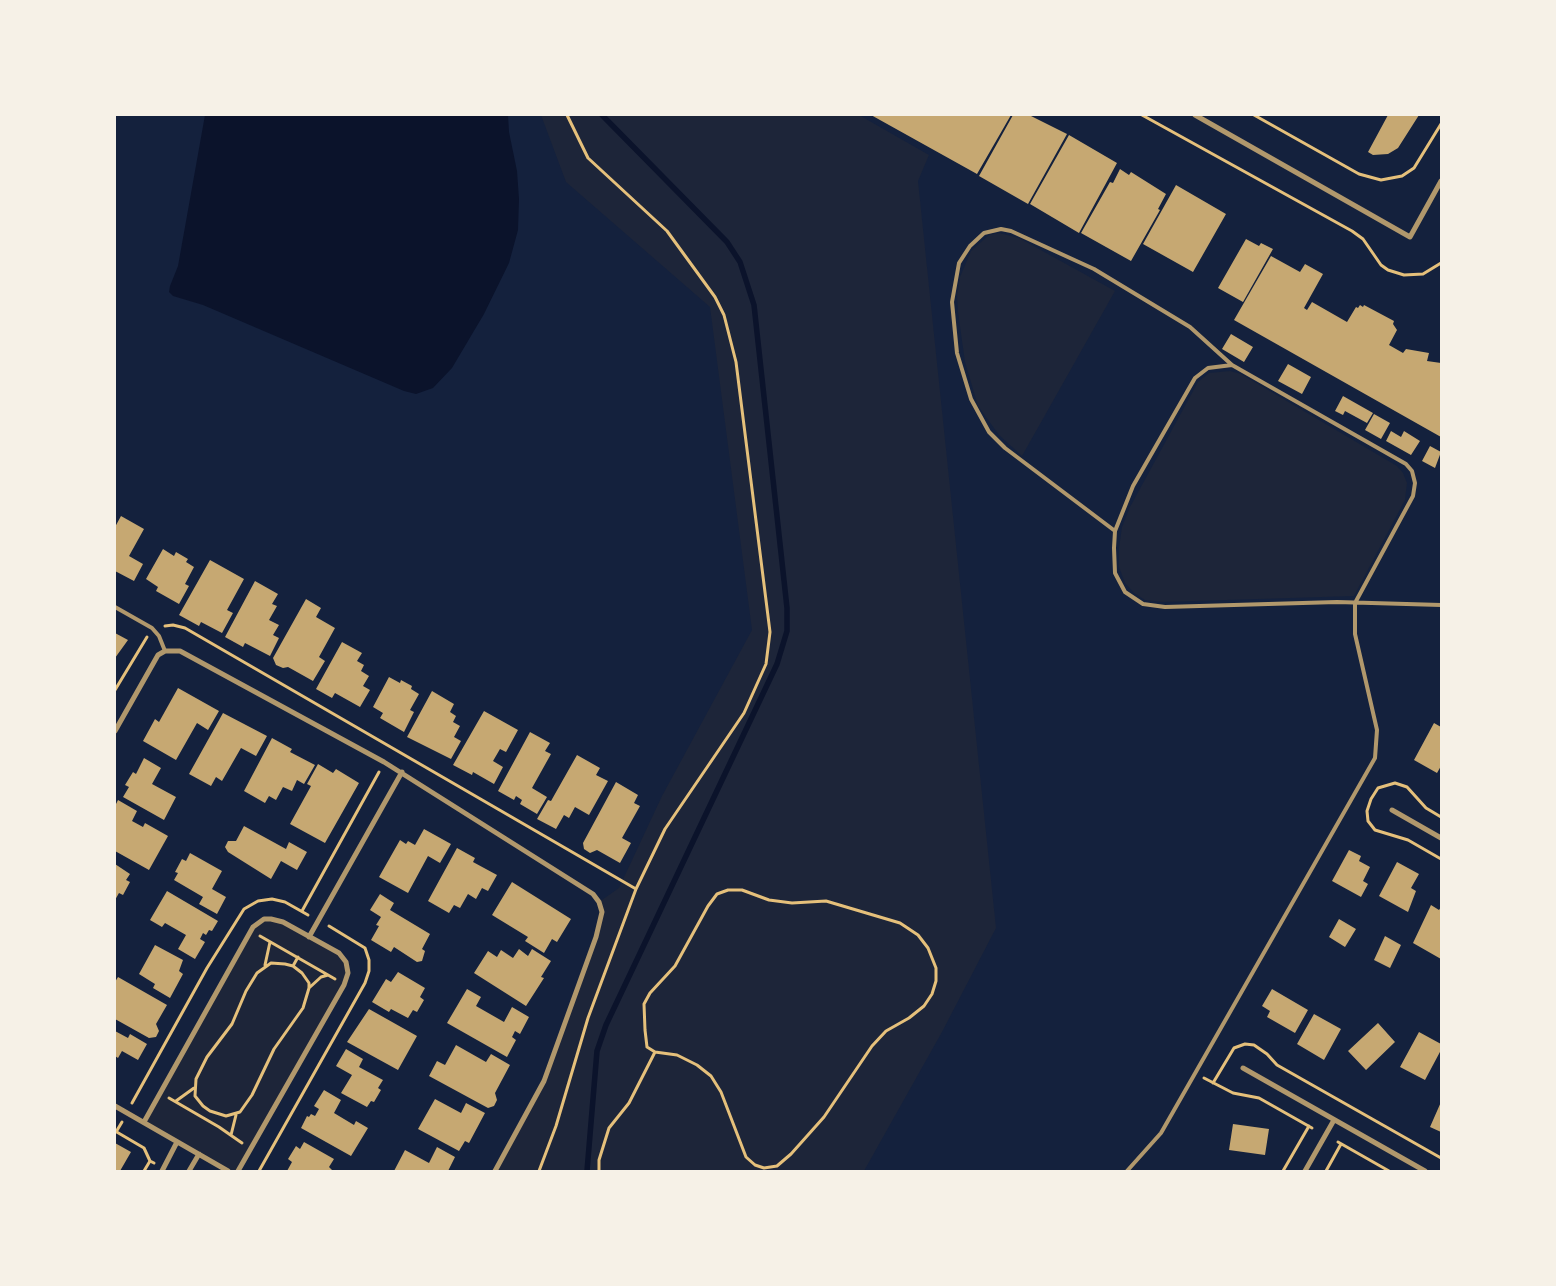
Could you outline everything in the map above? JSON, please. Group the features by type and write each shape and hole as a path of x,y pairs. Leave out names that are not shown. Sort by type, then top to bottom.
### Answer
{"street":[{"path":"1195,115 1410,237 1441,181"},
{"path":"115,731 154,662 165,651 187,653 402,772 584,887 599,902 602,912 596,937 544,1081 495,1171"},
{"path":"309,937 402,772"},
{"path":"1392,810 1441,838"},
{"path":"144,1122 251,931 258,923 271,919 284,922 343,958 348,973 344,985 238,1171"},
{"path":"1243,1068 1425,1171"},
{"path":"115,1106 228,1171"},
{"path":"1305,1171 1334,1120"},
{"path":"162,1171 178,1142"},
{"path":"189,1171 199,1154"}],"lane":[{"path":"1116,532 1005,448 989,432 978,416 962,373 952,316 960,263 970,246 977,239 992,230 1001,229 1021,234 1094,269 1190,327 1232,365 1406,464 1412,470 1416,483 1414,496 1355,603 1355,634 1377,730 1375,758 1162,1133 1127,1171"},
{"path":"1232,365 1208,368 1195,378 1140,474 1116,532 1114,560 1118,584 1125,592 1143,604 1176,607 1355,603 1441,605"},
{"path":"115,607 152,628 159,636 165,651"}],"path":[{"path":"539,1171 556,1126 588,1018 636,889 665,829 744,713 763,675 769,654 770,638 740,390 724,315 715,297 667,231 588,158 567,115"},
{"path":"1142,115 1352,231 1363,239 1382,265 1388,270 1404,275 1423,274 1441,263"},
{"path":"1254,115 1359,174 1381,180 1402,176 1414,168 1441,124"},
{"path":"302,912 384,762"},
{"path":"728,890 742,890 770,900 786,903 826,902 900,923 918,935 928,948 936,968 936,981 932,994 924,1006 909,1018 886,1031 872,1046 824,1117 791,1154 777,1166 764,1168 755,1165 746,1157 722,1092 711,1076 697,1065 677,1055 655,1052 647,1047 644,1004 650,993 675,966 708,906 718,894 728,890"},
{"path":"251,931 344,985"},
{"path":"265,966 270,942"},
{"path":"294,966 298,957"},
{"path":"309,988 306,978 294,966 278,963 265,966 257,973 246,991 232,1024 207,1058 196,1079 194,1088 197,1100 210,1111 226,1116 236,1114 246,1106 270,1054 296,1019 309,988 321,977 328,975"},
{"path":"1213,1083 1234,1048 1245,1044 1254,1045 1267,1054 1277,1065 1441,1158"},
{"path":"599,1171 599,1160 609,1128 628,1103 655,1052"},
{"path":"1194,1074 1238,1095 1259,1098 1310,1127 1283,1171"},
{"path":"175,1102 194,1088"},
{"path":"159,1093 206,1119 250,1149"},
{"path":"206,1119 210,1111"},
{"path":"231,1136 236,1114"},
{"path":"122,1121 116,1132 144,1148 150,1160 158,1165"},
{"path":"1326,1171 1339,1143 1389,1171"},
{"path":"144,1171 150,1160"}],"shaded area":[{"path":"205,115 508,115 509,132 517,171 519,199 518,230 509,263 484,314 452,368 433,388 416,394 404,391 203,305 173,296 169,292 178,266"},
{"path":"541,115 859,115 929,155 918,181 996,928 942,1032 864,1171 495,1171 537,1096 601,922 599,902 619,888 662,796 752,630 710,307 566,182"},
{"path":"999,233 1019,238 1115,291 1022,456 999,435 978,406 965,362 958,312 957,295 960,277 971,251 989,235"},
{"path":"1230,371 1241,374 1397,466 1403,473 1407,483 1405,500 1354,596 1163,602 1145,600 1134,593 1125,583 1119,567 1119,548 1122,527 1130,507 1198,382 1209,373"},
{"path":"272,919 339,953 346,962 346,979 238,1171 228,1171 144,1122 258,923"}],"building":[{"path":"871,115 1011,115 977,174"},
{"path":"1013,115 1029,115 1067,134 1028,204 979,176"},
{"path":"1388,115 1419,115 1398,148 1388,154 1373,155 1368,152"},
{"path":"1069,135 1117,163 1079,233 1030,204"},
{"path":"1120,169 1129,175 1131,172 1166,194 1158,209 1160,210 1131,261 1081,233 1110,182 1113,183"},
{"path":"1176,185 1226,214 1193,272 1143,244"},
{"path":"1246,239 1259,246 1261,243 1273,249 1243,302 1218,288"},
{"path":"1271,256 1300,272 1305,264 1323,274 1304,308 1307,310 1312,302 1347,322 1356,307 1358,308 1360,305 1363,307 1364,305 1394,321 1393,324 1397,330 1389,345 1403,353 1406,349 1429,353 1427,361 1441,363 1441,437 1234,320"},
{"path":"1231,334 1253,347 1244,362 1222,349"},
{"path":"1288,364 1311,377 1302,394 1278,381"},
{"path":"1343,396 1373,413 1367,423 1345,411 1343,415 1335,411"},
{"path":"1374,414 1390,423 1381,439 1365,430"},
{"path":"1391,431 1401,437 1404,431 1420,441 1411,455 1386,441"},
{"path":"1430,446 1441,452 1435,468 1422,461"},
{"path":"121,516 144,529 129,556 143,564 134,581 115,571 115,527"},
{"path":"163,549 174,556 176,552 188,559 186,562 194,567 185,584 189,586 179,604 156,591 158,587 146,579"},
{"path":"210,560 244,579 227,610 233,613 222,633 201,622 199,626 179,615"},
{"path":"255,581 278,594 272,604 277,606 269,620 279,625 273,635 279,638 270,656 245,643 243,647 225,637"},
{"path":"306,599 321,608 316,617 335,628 319,657 325,661 313,681 288,667 283,668 276,665 273,658"},
{"path":"115,633 128,640 115,658"},
{"path":"342,642 362,653 357,661 364,665 361,671 369,676 363,686 370,690 360,707 335,693 332,698 316,689"},
{"path":"389,677 400,683 401,680 412,686 411,689 419,694 410,710 414,712 404,732 380,718 383,713 373,707"},
{"path":"178,688 219,711 208,730 197,723 176,760 143,741 155,719 159,722"},
{"path":"432,691 454,704 450,712 456,716 453,722 460,726 454,737 461,741 451,759 407,737"},
{"path":"484,711 518,730 506,752 500,749 493,761 503,767 494,784 473,772 472,775 453,765"},
{"path":"223,713 267,736 256,756 241,748 222,781 216,777 211,786 189,774"},
{"path":"1434,723 1441,727 1441,766 1437,773 1414,760"},
{"path":"530,732 550,743 545,751 551,754 532,788 547,797 537,814 520,804 522,800 516,796 514,800 498,791"},
{"path":"272,738 292,749 290,752 315,765 304,784 297,780 292,791 283,787 276,800 269,796 265,803 244,791"},
{"path":"577,755 600,768 596,775 608,781 589,815 575,807 569,818 564,815 556,829 537,819 548,800 551,801"},
{"path":"144,758 161,768 152,784 176,797 164,820 123,797 129,787 125,785 133,772 136,774"},
{"path":"318,764 333,773 336,769 359,783 325,843 290,824 311,786 307,784"},
{"path":"616,782 638,795 634,803 640,806 622,838 631,843 620,863 597,850 590,853 584,849 583,843"},
{"path":"118,800 137,811 132,821 143,827 145,823 168,836 149,870 115,851 115,806"},
{"path":"244,826 286,849 289,842 307,852 297,870 281,861 271,879 228,852 225,847 228,841 236,841"},
{"path":"424,829 451,844 440,863 428,856 408,893 379,877 400,840 406,844 408,841 415,845"},
{"path":"457,848 475,858 473,862 497,875 488,891 482,888 476,899 468,894 460,908 454,905 449,913 428,901"},
{"path":"1349,850 1361,856 1359,861 1370,867 1363,881 1368,884 1361,897 1332,881"},
{"path":"190,853 222,871 212,889 226,897 217,914 199,904 203,897 174,880 178,873 175,872 182,859 186,861"},
{"path":"1397,862 1419,874 1411,888 1416,891 1408,912 1379,896"},
{"path":"115,864 130,874 126,880 130,882 123,895 119,893 115,900"},
{"path":"512,882 571,919 557,942 552,939 544,953 525,941 528,937 492,915"},
{"path":"167,891 218,921 212,931 209,930 206,935 203,933 200,939 205,942 195,959 178,949 186,935 165,923 162,927 150,920"},
{"path":"380,894 394,903 390,910 430,934 422,949 425,951 422,961 417,962 394,947 391,952 371,940 379,926 376,925 381,917 370,910"},
{"path":"1431,905 1439,910 1441,907 1441,959 1413,943"},
{"path":"1339,919 1356,929 1345,947 1329,937"},
{"path":"1385,936 1401,945 1390,968 1374,960"},
{"path":"155,945 183,960 179,971 183,974 170,998 153,988 155,984 139,974"},
{"path":"519,949 528,956 532,949 551,961 541,977 544,978 526,1006 474,973 488,951 497,957 501,950 513,958"},
{"path":"398,972 425,988 420,997 424,1000 417,1012 413,1010 408,1018 391,1009 389,1012 372,1002 386,979 391,982"},
{"path":"118,977 167,1005 156,1024 159,1031 156,1037 149,1038 115,1019 115,982"},
{"path":"467,989 481,997 476,1006 504,1022 512,1007 529,1017 520,1034 515,1031 512,1037 516,1040 507,1057 447,1023"},
{"path":"1272,989 1308,1010 1295,1033 1267,1017 1270,1011 1262,1006"},
{"path":"369,1009 417,1036 398,1070 347,1042"},
{"path":"1314,1014 1341,1029 1324,1060 1297,1044"},
{"path":"1378,1023 1395,1042 1366,1070 1348,1051"},
{"path":"115,1031 128,1038 130,1034 147,1044 138,1060 122,1051 118,1058 115,1056"},
{"path":"1419,1032 1441,1044 1441,1050 1425,1080 1400,1067"},
{"path":"456,1045 486,1062 491,1054 510,1065 495,1093 497,1100 494,1106 488,1108 429,1076 437,1061 445,1065"},
{"path":"346,1049 363,1059 359,1067 383,1080 378,1088 381,1090 374,1102 371,1101 367,1107 341,1093 352,1075 336,1066"},
{"path":"324,1090 341,1100 334,1113 354,1125 356,1121 368,1128 351,1156 301,1128 307,1116 309,1117 311,1114 315,1116 319,1109 314,1106"},
{"path":"435,1099 461,1113 466,1103 485,1113 469,1143 465,1141 459,1151 418,1129"},
{"path":"1441,1102 1441,1132 1430,1127"},
{"path":"1233,1124 1269,1129 1265,1155 1229,1150"},
{"path":"304,1142 334,1159 329,1167 333,1171 287,1171 292,1162 288,1159 296,1146 300,1149"},
{"path":"115,1143 131,1152 120,1171 115,1171"},
{"path":"437,1147 455,1157 448,1171 394,1171 405,1150 429,1163"}],"waterway":[{"path":"587,1171 597,1051 606,1025 777,664 787,631 787,608 754,305 740,262 727,242 602,115"}]}
